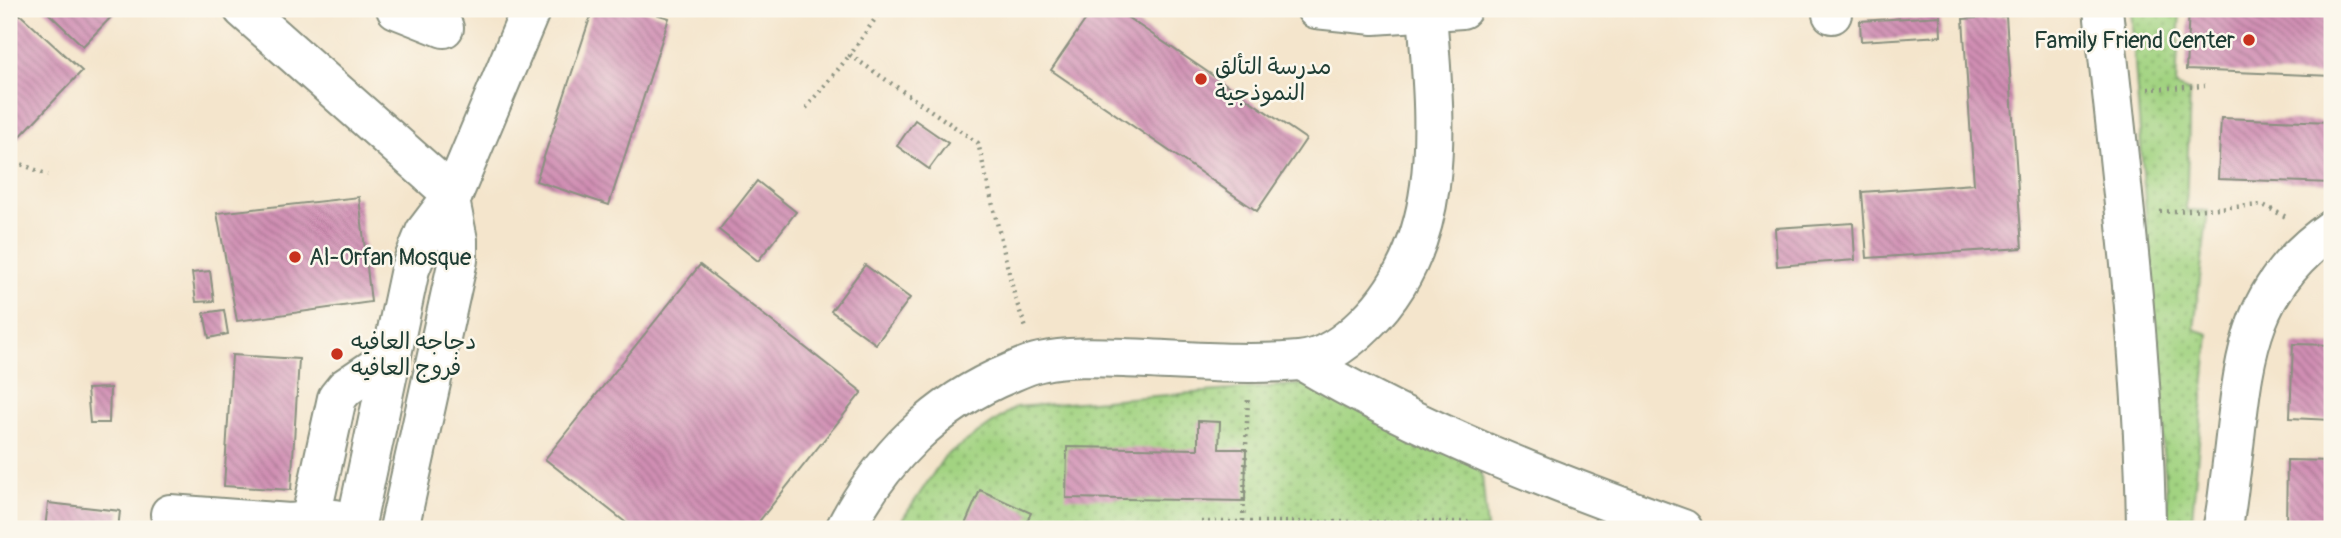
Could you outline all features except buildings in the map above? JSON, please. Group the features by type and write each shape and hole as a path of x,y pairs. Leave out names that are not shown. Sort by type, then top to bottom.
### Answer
{"street":[{"path":"243,9 451,198 458,240 457,260 399,529"},
{"path":"396,9 444,28"},
{"path":"170,514 310,522 330,519 356,526 416,251 425,232 451,198 531,9"},
{"path":"845,529 862,496 897,451 939,413 986,383 1038,362 1084,357 1302,361 1345,344 1378,312 1404,272 1422,225 1433,176 1444,11 1374,15 1316,9"},
{"path":"2103,9 2141,380 2146,529"},
{"path":"2222,529 2246,352 2259,311 2282,274 2322,235"},
{"path":"310,522 337,398 345,388 391,357"},
{"path":"1302,361 1344,386 1530,474 1684,529"}],"path":[{"path":"806,108 850,55 882,9"},
{"path":"850,55 978,143 1015,298 1038,362"},
{"path":"2112,91 2206,86"},
{"path":"9,159 48,175"},
{"path":"2124,214 2263,205 2322,235"},
{"path":"1243,522 1249,361"},
{"path":"1201,529 1201,522 1473,522"}],"green space":[{"path":"2131,9 2180,9 2176,86 2190,92 2186,210 2208,211 2194,329 2209,334 2191,529 2169,529"},
{"path":"1331,382 1480,453 1487,529 896,529 945,456 1016,407"}],"place":[{"name":"Family Friend Center","path":"2249,40"},
{"name":"مدرسة التألق النموذجية","path":"1201,79"},
{"name":"Al-Orfan Mosque","path":"295,257"},
{"name":"دجاجه العافيه فروج العافيه","path":"337,354"}]}
